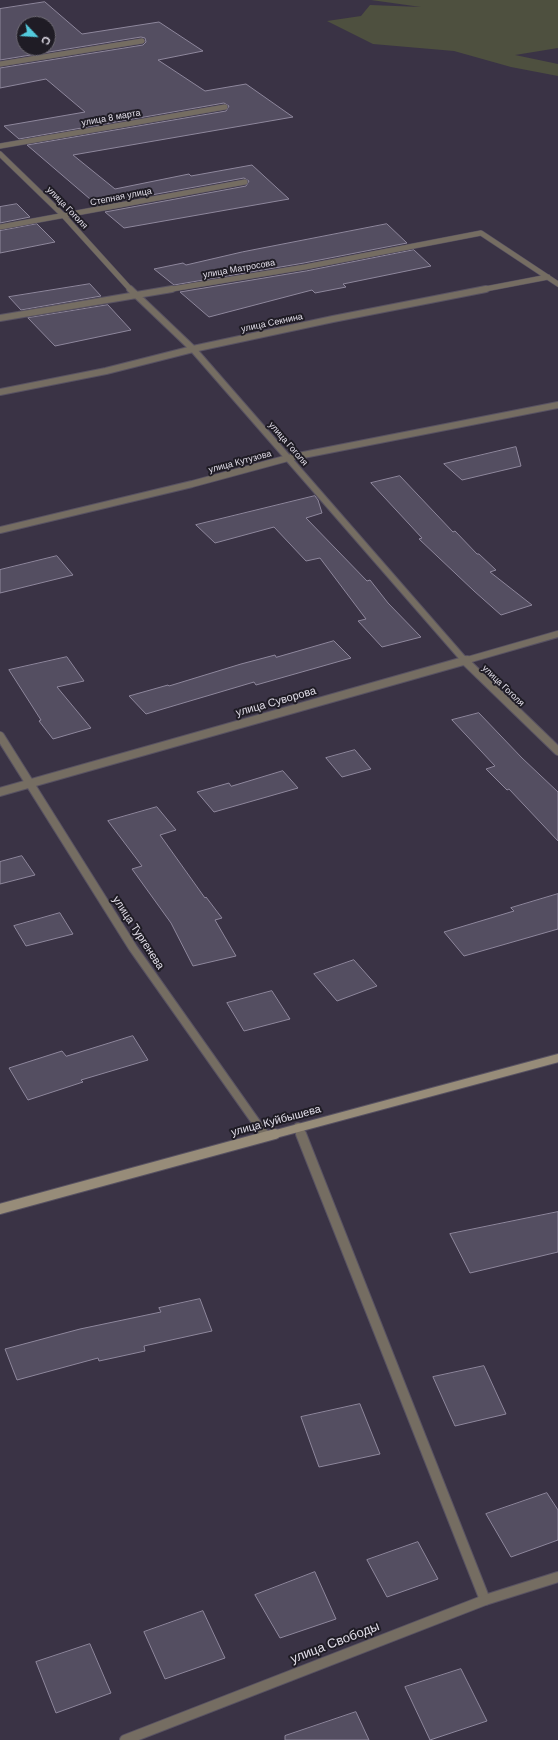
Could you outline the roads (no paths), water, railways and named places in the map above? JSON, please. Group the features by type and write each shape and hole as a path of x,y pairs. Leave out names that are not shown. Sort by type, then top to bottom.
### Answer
{"main road":[{"name":"улица Куйбышева","path":"0,1209 558,1058"}],"street":[{"path":"0,64 142,41"},
{"name":"улица 8 марта","path":"0,146 225,107"},
{"name":"улица Гоголя","path":"0,154 64,216 136,296 193,350 464,660 558,751"},
{"name":"Степная улица","path":"0,227 245,182"},
{"name":"улица Матросова","path":"0,318 305,267 481,233 548,277"},
{"path":"548,277 558,284"},
{"name":"улица Секнина","path":"0,392 106,371 193,350 341,318 548,277"},
{"name":"улица Кутузова","path":"0,530 192,484 288,458 558,405"},
{"name":"улица Суворова","path":"0,792 558,634"},
{"name":"улица Тургенева","path":"0,736 133,948 266,1136"},
{"path":"298,1128 485,1600"},
{"name":"улица Свободы","path":"125,1740 485,1600 558,1577"}]}
